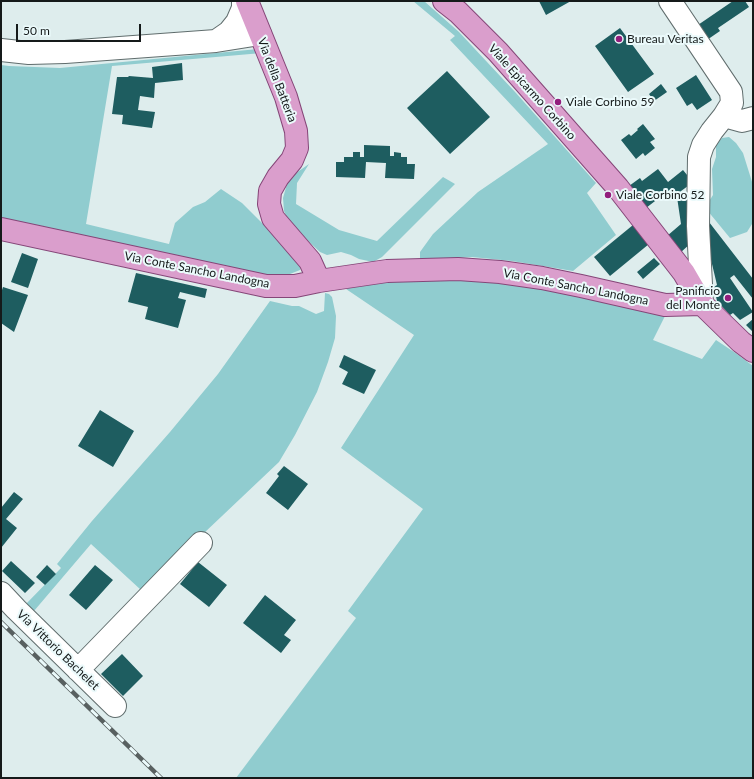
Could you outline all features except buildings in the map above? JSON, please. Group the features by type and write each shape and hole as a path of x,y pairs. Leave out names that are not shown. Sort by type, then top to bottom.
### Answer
{"main road":[{"name":"Via della Batteria","path":"247,1 286,96 296,131 297,148 292,160 278,177 270,191 269,204 273,218 310,261 319,281"},
{"name":"Viale Epicarmo Corbino","path":"444,1 458,12 498,52 618,188 692,268 702,304 741,342 753,351"},
{"name":"Via Conte Sancho Landogna","path":"1,229 266,286 294,286 387,271 458,269 500,272 542,278 665,305 702,304"}],"street":[{"path":"216,41 230,32 237,22 243,8 244,1"},
{"path":"670,1 731,92 732,103 703,145 700,157 698,226 692,268"},
{"path":"1,50 29,53 66,52 216,41 260,34"},
{"path":"724,116 742,121 753,118"},
{"path":"78,670 201,543"},
{"name":"Via Vittorio Bachelet","path":"1,593 115,706"}],"shaded area":[{"path":"413,1 424,1 459,32 516,93 596,183 587,193 616,235 573,271 512,261 472,257 420,259 420,252 433,234 478,192 548,144 450,40 455,36"},
{"path":"258,49 262,53 112,66 86,224 169,244 175,223 193,207 205,202 221,189 242,203 297,258 301,264 300,270 285,276 262,275 1,218 1,65 60,68"},
{"path":"729,137 736,143 743,153 753,185 752,224 747,232 730,238 707,210 706,206 713,195 712,169 716,157 716,144 722,138"},
{"path":"309,164 297,183 296,204 339,230 377,241 443,177 455,184 382,257 373,262 359,259 341,252 327,255 320,252 289,223 284,211 283,198 287,184 296,173"},
{"path":"412,279 460,279 524,282 666,314 653,340 702,359 716,340 753,366 753,778 236,778 356,618 348,611 423,509 341,448 414,335 346,289 358,284"},
{"path":"325,293 332,297 336,316 335,338 317,392 279,462 141,590 91,544 34,611 26,604 61,568 57,564 218,374 270,301 299,306 316,314 324,311"}],"railway":[{"path":"1,622 161,778"}],"place":[{"name":"Bureau Veritas","path":"619,39"},
{"name":"Viale Corbino 59","path":"558,102"},
{"name":"Viale Corbino 52","path":"608,195"},
{"name":"Panificio del Monte","path":"728,298"}]}
